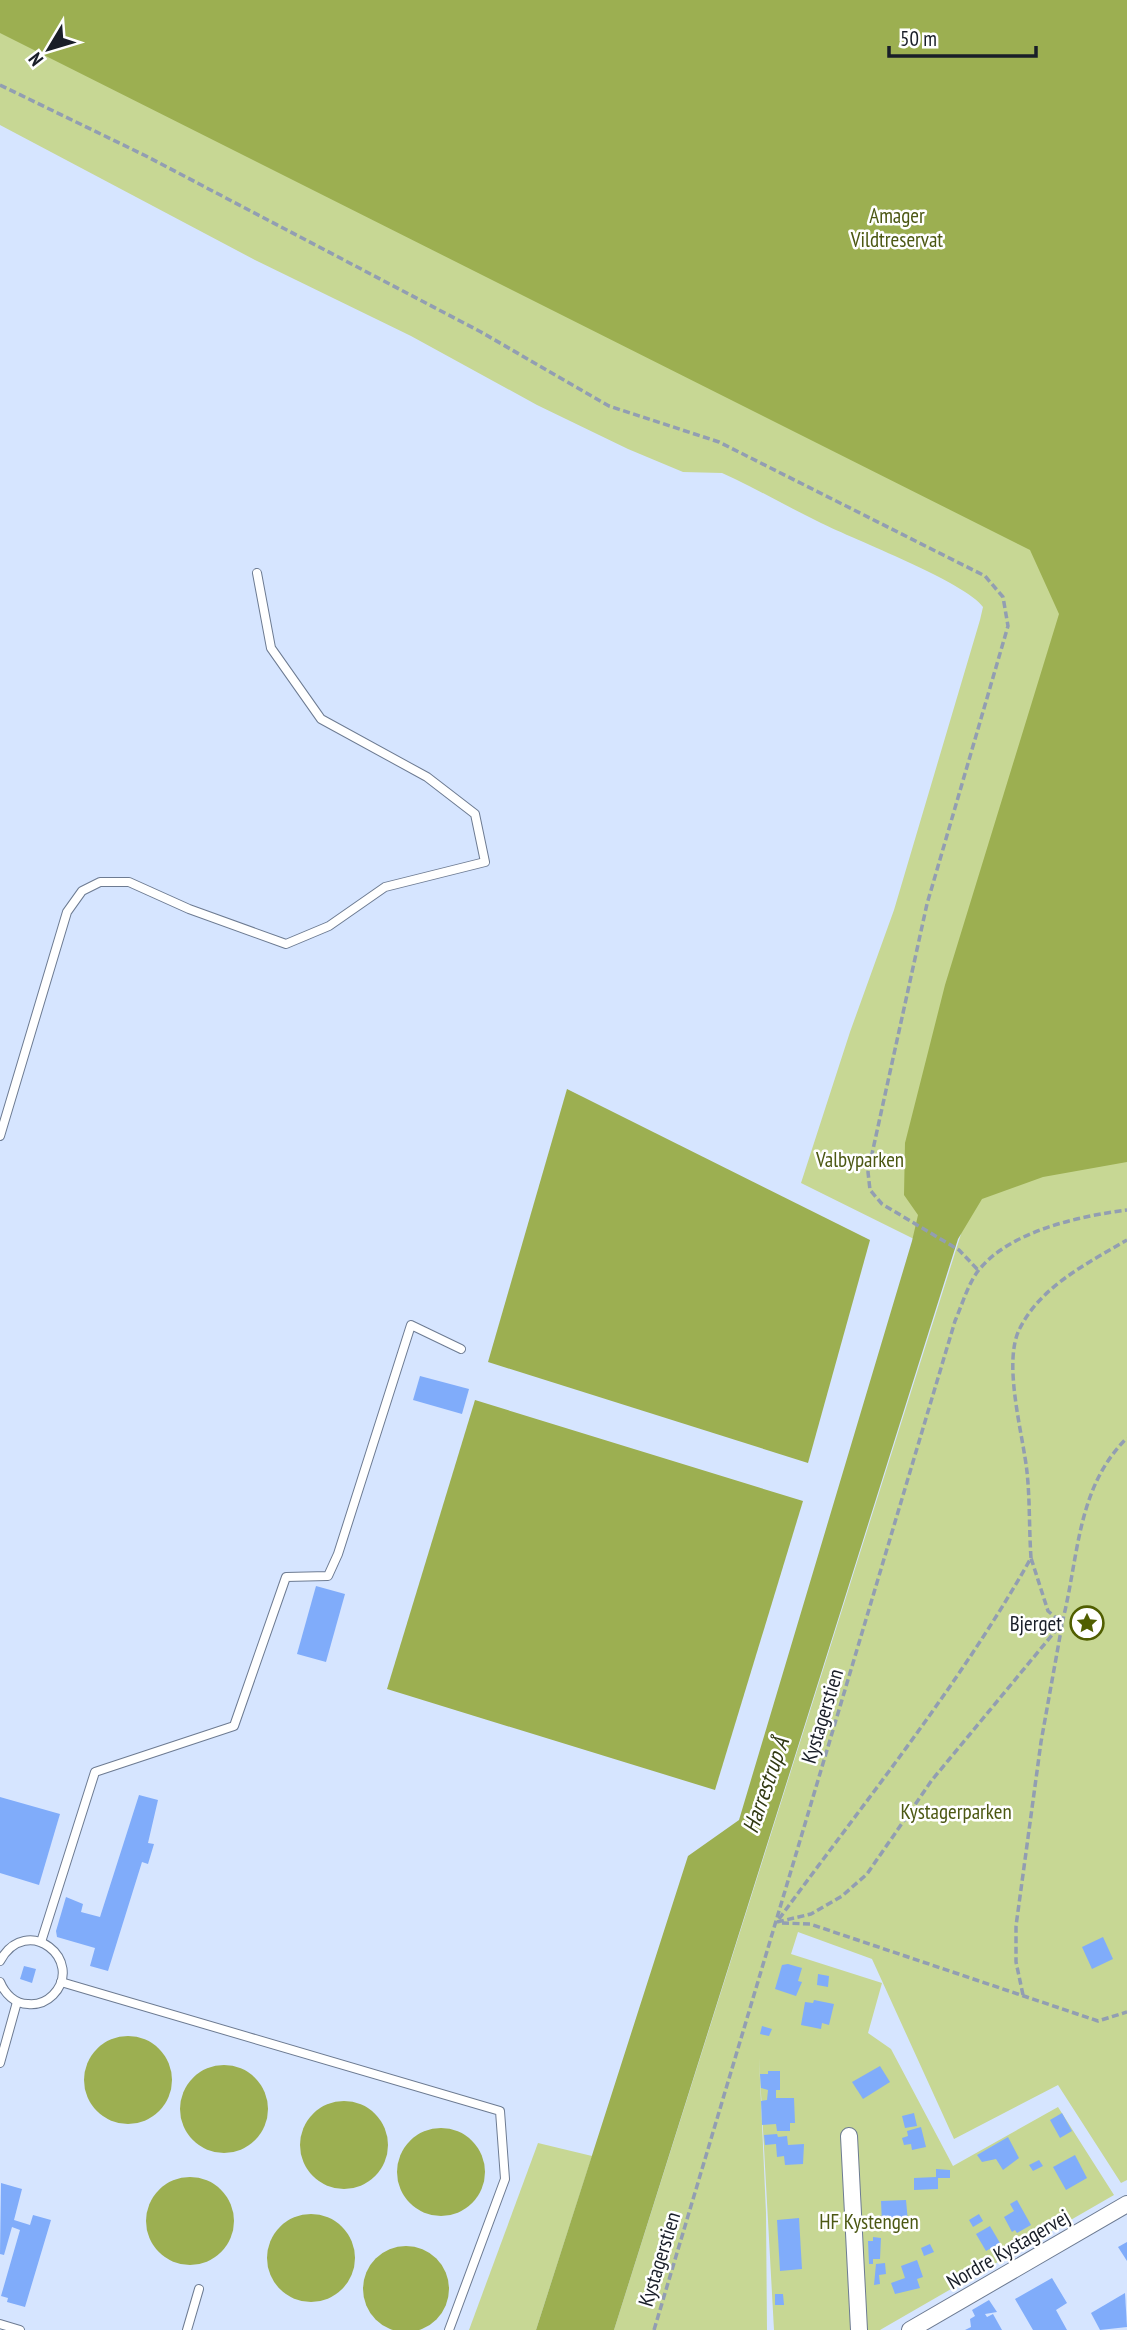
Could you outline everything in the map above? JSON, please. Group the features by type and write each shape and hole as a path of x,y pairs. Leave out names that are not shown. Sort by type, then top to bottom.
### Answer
{"street":[{"path":"849,2136 859,2330"},
{"name":"Nordre Kystagervej","path":"910,2330 1127,2204"}],"lane":[{"path":"0,1136 67,912 82,891 100,882 129,882 189,909 286,944 330,926 385,887 486,861 475,814 427,778 321,719 271,648 257,573"},
{"path":"41,1941 95,1772 234,1726 286,1577 328,1576 338,1554 411,1325 461,1349"},
{"path":"0,1961 12,1945 31,1940 50,1946 61,1962 61,1982 48,1999 38,2003 17,2002 9,1996 0,1982"},
{"path":"61,1982 500,2111 505,2179 449,2330"},
{"path":"0,2063 17,2002"},
{"path":"187,2330 199,2289"},
{"path":"0,2324 20,2330"}],"path":[{"path":"0,85 146,156 457,320 609,406 719,442 985,576 1003,597 1008,626 927,904 867,1172 870,1190 882,1205 912,1220 959,1250 979,1271"},
{"name":"Kystagerstien","path":"654,2330 955,1321 979,1271 1017,1240 1078,1217 1127,1210"},
{"path":"1062,1623 1048,1611 1031,1558 1027,1472 1013,1374 1018,1329 1042,1297 1077,1269 1127,1240"},
{"path":"1023,1995 1016,1962 1016,1926 1041,1742 1062,1623 1071,1588 1082,1515 1105,1462 1127,1438"},
{"path":"777,1922 817,1872 977,1647 1031,1558"},
{"path":"777,1922 811,1914 842,1896 867,1874 932,1780 1062,1623"},
{"path":"777,1922 810,1924 1098,2021 1127,2012"}],"green space":[{"path":"0,0 1127,0 1127,2180 1121,2183 1058,2085 954,2139 872,1959 798,1932 791,1954 882,1983 868,2033 891,2049 953,2166 1058,2107 1114,2195 880,2330 774,2330 759,2057 766,2213 767,2330 614,2330 961,1234 1052,639 963,931 916,1240 801,1183 850,1032 894,910 983,607 973,597 933,574 821,523 722,473 683,472 537,405 411,336 255,260 0,125"},
{"path":"538,2143 592,2156 536,2330 469,2330"}],"water":[{"name":"Amager Vildtreservat","path":"0,0 1127,0 1127,1162 1043,1177 982,1199 958,1239 614,2330 536,2330 688,1856 739,1820 912,1241 918,1215 904,1195 905,1143 945,985 1059,614 1030,550 0,33"},
{"path":"567,1089 870,1240 808,1463 488,1362"},
{"path":"475,1400 803,1501 715,1790 387,1689"},
{"path":"128,2036 145,2040 159,2049 168,2063 172,2080 168,2097 159,2111 145,2120 128,2124 111,2120 97,2111 88,2097 84,2080 88,2063 97,2049 111,2040"},
{"path":"224,2065 241,2069 255,2078 264,2092 268,2109 264,2126 255,2140 241,2149 224,2153 207,2149 193,2140 184,2126 180,2109 184,2092 193,2078 207,2069"},
{"path":"344,2101 361,2105 375,2114 384,2128 388,2145 384,2162 375,2176 361,2185 344,2189 327,2185 313,2176 304,2162 300,2145 304,2128 313,2114 327,2105"},
{"path":"441,2128 458,2132 472,2141 481,2155 485,2172 481,2189 472,2203 458,2212 441,2216 424,2212 410,2203 401,2189 397,2172 401,2155 410,2141 424,2132"},
{"path":"190,2177 207,2181 221,2190 230,2204 234,2221 230,2238 221,2252 207,2261 190,2265 173,2261 159,2252 150,2238 146,2221 150,2204 159,2190 173,2181"},
{"path":"311,2214 328,2218 342,2227 351,2241 355,2258 351,2275 342,2289 328,2298 311,2302 294,2298 280,2289 271,2275 267,2258 271,2241 280,2227 294,2218"},
{"path":"398,2246 414,2246 437,2258 446,2272 449,2289 446,2306 437,2320 414,2332 398,2332 382,2325 370,2313 363,2297 363,2281 370,2265 382,2253"}],"building":[{"path":"420,1376 469,1389 462,1414 413,1400"},
{"path":"316,1586 345,1594 326,1662 297,1654"},
{"path":"139,1795 158,1800 148,1843 154,1844 148,1864 142,1862 108,1971 90,1966 95,1948 57,1937 56,1931 66,1897 83,1904 81,1912 100,1917"},
{"path":"0,1797 60,1814 39,1885 0,1873"},
{"path":"1103,1937 1113,1959 1092,1969 1082,1947"},
{"path":"782,1965 802,1968 798,1981 802,1982 796,1996 775,1989"},
{"path":"24,1966 36,1969 32,1983 20,1979"},
{"path":"818,1974 829,1976 828,1987 817,1985"},
{"path":"814,2000 834,2004 829,2025 822,2023 821,2029 801,2025 805,2002 813,2003"},
{"path":"762,2026 772,2029 769,2036 760,2034"},
{"path":"880,2066 890,2082 863,2099 852,2082"},
{"path":"768,2071 780,2071 780,2090 776,2090 776,2098 794,2098 795,2123 790,2123 790,2131 777,2131 776,2124 762,2125 761,2101 767,2100 768,2090 761,2088 760,2074 768,2074"},
{"path":"914,2113 917,2126 905,2128 902,2116"},
{"path":"1062,2113 1072,2131 1060,2138 1050,2120"},
{"path":"921,2127 926,2147 912,2150 911,2144 904,2145 902,2138 908,2136 907,2131"},
{"path":"777,2134 778,2137 787,2136 788,2145 804,2144 803,2164 785,2165 784,2156 777,2157 776,2144 765,2145 764,2135"},
{"path":"1008,2137 1019,2158 1003,2170 996,2159 982,2162 977,2155"},
{"path":"1075,2155 1087,2178 1066,2190 1053,2167"},
{"path":"1039,2160 1043,2166 1033,2171 1029,2165"},
{"path":"936,2169 950,2170 950,2178 938,2178 938,2189 914,2190 914,2178 936,2177"},
{"path":"1,2183 22,2189 14,2220 30,2225 33,2215 51,2220 25,2307 7,2302 8,2298 1,2296 20,2230 12,2227 4,2255 0,2254"},
{"path":"906,2200 908,2222 882,2224 881,2201"},
{"path":"1017,2200 1031,2225 1017,2233 1015,2230 1012,2232 1004,2217 1014,2211 1010,2204"},
{"path":"979,2214 983,2221 973,2227 969,2220"},
{"path":"799,2218 802,2269 780,2271 777,2220"},
{"path":"990,2226 1000,2243 986,2251 976,2234"},
{"path":"873,2237 881,2238 880,2259 873,2259 873,2264 869,2264 868,2241 873,2241"},
{"path":"1127,2242 1127,2261 1118,2247"},
{"path":"930,2244 934,2252 924,2256 921,2248"},
{"path":"917,2260 923,2277 917,2279 920,2288 895,2294 891,2283 905,2278 901,2266"},
{"path":"885,2263 886,2274 879,2275 880,2284 874,2285 876,2264"},
{"path":"1052,2278 1067,2303 1056,2310 1067,2330 1033,2330 1015,2299"},
{"path":"1125,2293 1127,2327 1100,2330 1091,2313"},
{"path":"775,2294 783,2294 784,2305 775,2305"},
{"path":"989,2300 997,2312 985,2314 987,2317 993,2314 1002,2330 965,2330 971,2327 970,2319 975,2316 972,2310"}],"place":[{"name":"Bjerget","path":"1087,1623"}],"park label":[{"name":"Valbyparken","path":"860,1159"},
{"name":"Kystagerparken","path":"956,1811"},
{"name":"HF Kystengen","path":"869,2221"}],"water label":[{"name":"Harrestrup Å","path":"765,1785"}]}
